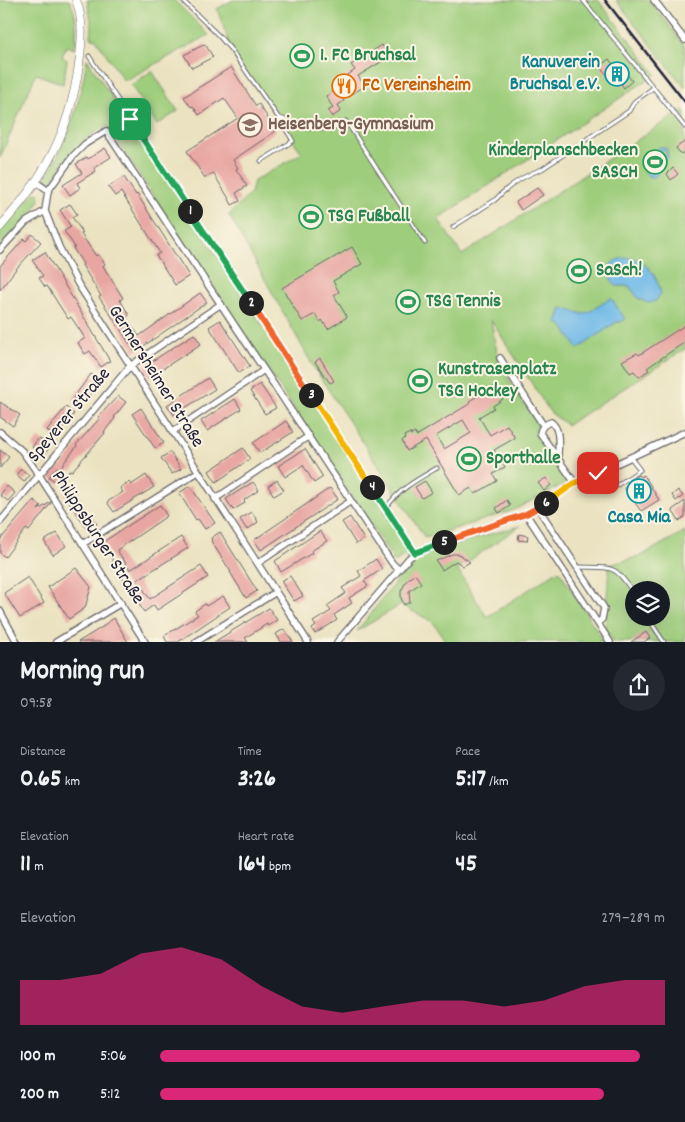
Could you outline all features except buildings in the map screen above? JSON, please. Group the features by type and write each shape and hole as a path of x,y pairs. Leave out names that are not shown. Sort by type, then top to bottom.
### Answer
{"main road":[{"path":"0,227 36,182 54,152 66,124 73,99 82,41 81,18 76,0"}],"street":[{"path":"654,0 685,40"},
{"name":"Germersheimer Straße","path":"221,304 106,131 85,144 73,156 48,191 45,211 51,229 68,266 130,366 308,642"},
{"path":"36,182 48,191"},
{"path":"0,250 26,222 45,211"},
{"path":"221,304 392,563 399,570"},
{"name":"Speyerer Straße","path":"0,522 130,366 221,304"},
{"path":"500,358 543,425"},
{"path":"172,432 264,370"},
{"path":"558,457 558,432 555,425 551,422 543,425 540,433 575,483"},
{"name":"Philippsburger Straße","path":"0,432 22,451 39,475 84,543 145,642"},
{"path":"340,641 415,553 526,514 575,483 685,432"},
{"path":"215,499 308,436"},
{"path":"84,543 198,472"},
{"path":"258,563 351,501"},
{"path":"538,508 604,608 602,619 598,624"},
{"path":"526,514 610,642"},
{"path":"196,642 276,592"},
{"path":"56,642 121,603"},
{"path":"0,611 17,642"}],"lane":[{"path":"182,0 232,51 293,141 261,161"},
{"path":"583,0 685,128"},
{"path":"89,56 415,553"},
{"path":"453,227 495,200 528,174 542,169 628,111 635,101 653,88"},
{"path":"278,117 299,126 326,129 333,128 346,121 425,244"},
{"path":"616,486 640,470 631,458"},
{"path":"386,508 411,483 438,468"},
{"path":"577,567 608,568 616,571 625,581"},
{"path":"653,626 664,642"}],"green space":[{"path":"0,0 69,0 74,12 76,30 75,49 66,46 62,57 67,60 63,84 36,74 0,158"},
{"path":"87,0 174,0 209,35 124,81 96,39 91,37 92,26"},
{"path":"233,0 598,0 656,74 438,219 462,255 683,110 685,112 685,349 567,425 550,412 491,320 499,363 538,426 549,452 566,483 514,510 425,538 313,366 229,215 251,193 254,181 302,153 235,59 217,9"},
{"path":"616,0 649,0 685,46 685,88"},
{"path":"87,59 411,551 395,562 107,126 82,142 69,156 52,181 47,181 46,177 61,149 72,120 81,91"},
{"path":"152,71 178,111 157,125 131,85"},
{"path":"35,193 39,194 40,200 26,222 0,250 0,227"},
{"path":"520,526 457,569 487,617 559,570 604,642 446,642 433,622 401,605 357,631 405,568 420,553"},
{"path":"685,531 685,642 614,642 605,630 609,565 641,556"}],"water":[{"name":"Kinderplanschbecken SASCH","path":"659,147 667,149 668,158 664,162 655,163 658,167 658,173 655,177 649,177 643,169 645,164 662,160 667,153 664,150 660,154 657,152"},
{"path":"633,258 652,271 661,293 656,301 648,303 639,299 629,286 616,286 611,279 609,271 615,261"},
{"path":"611,298 625,319 619,323 618,321 578,349 562,325 557,323 562,308 583,314"}],"railway":[{"path":"605,0 685,102"}],"place":[{"name":"1. FC Bruchsal","path":"302,56"},
{"name":"Kanuverein Bruchsal e.V.","path":"617,74"},
{"name":"FC Vereinsheim","path":"344,86"},
{"name":"Heisenberg-Gymnasium","path":"250,125"},
{"name":"Kinderplanschbecken SASCH","path":"655,162"},
{"name":"TSG Fußball","path":"311,217"},
{"name":"SaSch!","path":"579,271"},
{"name":"TSG Tennis","path":"408,302"},
{"name":"Kunstrasenplatz TSG Hockey","path":"420,381"},
{"name":"Sporthalle","path":"469,459"},
{"name":"Casa Mia","path":"639,491"}],"route":[{"path":"130,119 415,553 526,514 575,483 598,473"}]}
